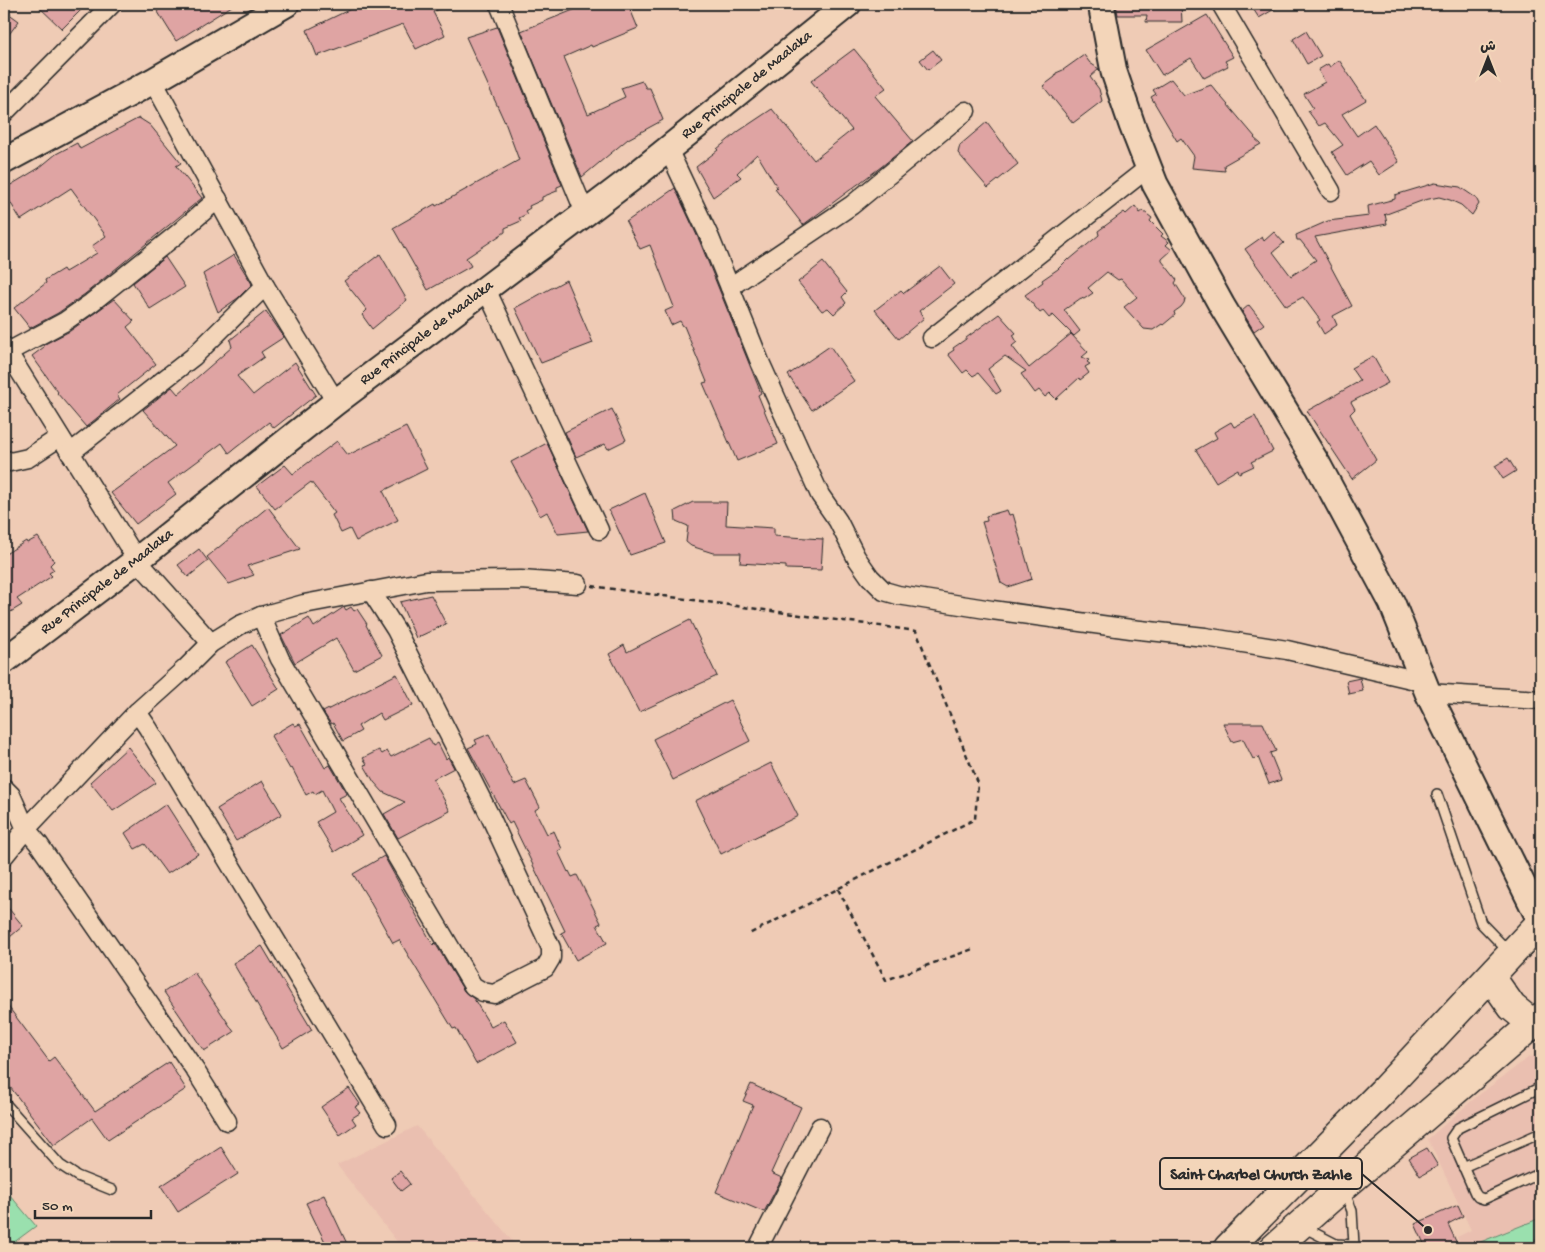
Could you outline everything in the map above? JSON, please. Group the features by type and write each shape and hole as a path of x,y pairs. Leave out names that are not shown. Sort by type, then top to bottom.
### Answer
{"highway":[{"path":"1228,1248 1382,1092 1541,922"},
{"path":"1274,1248 1343,1187 1538,1023 1512,1007 1491,977"}],"street":[{"path":"4,113 112,4"},
{"path":"4,161 153,81 286,4"},
{"path":"499,4 585,213"},
{"name":"Rue Principale de Maalaka","path":"4,661 136,560 336,402 668,149 848,4"},
{"path":"1101,4 1114,72 1155,184 1222,306 1318,465 1392,603 1426,687 1541,922"},
{"path":"1221,4 1331,191"},
{"path":"153,81 265,286 336,402"},
{"path":"730,287 852,205 966,111"},
{"path":"668,149 710,238 760,362 820,495 838,521 856,557 870,577 884,592 992,610 1205,637 1287,650 1426,687 1541,700"},
{"path":"932,338 1148,168"},
{"path":"211,643 136,560 6,349 64,322 91,303 218,199"},
{"path":"70,453 193,357 265,286"},
{"path":"486,289 599,530"},
{"path":"4,459 10,462 28,458 60,436"},
{"path":"4,856 26,829 137,712 211,643 240,625 261,616 304,604 426,581 521,580 578,584"},
{"path":"261,616 280,659 473,986 483,992 494,994 545,968 551,958 550,948 490,816 396,630 371,591"},
{"path":"137,712 387,1125"},
{"path":"4,788 11,796 26,829 38,843 228,1121"},
{"path":"758,1248 820,1127"}],"lane":[{"path":"1437,794 1481,923 1512,955"},
{"path":"1541,1087 1458,1128 1451,1138 1478,1197 1484,1199 1541,1173"},
{"path":"4,1102 60,1165 77,1176 112,1190"},
{"path":"1463,1167 1541,1133"},
{"path":"1300,1225 1336,1244 1354,1247 1352,1211 1343,1187"}],"path":[{"path":"578,584 916,630 978,783 976,819 750,934"},
{"path":"838,889 886,980 973,949"}],"shaded area":[{"path":"1541,1054 1541,1248 1462,1248 1457,1237 1471,1230 1428,1139 1475,1098 1529,1057"},
{"path":"417,1126 518,1248 402,1248 337,1165"}],"green space":[{"path":"4,1188 36,1226 13,1243 4,1232"},
{"path":"1538,1219 1541,1226 1541,1234 1535,1239 1537,1248 1468,1247"}],"building":[{"path":"36,4 87,4 62,29"},
{"path":"153,4 235,4 176,41"},
{"path":"361,4 450,4 433,12 445,35 416,49 403,24 317,56 307,30"},
{"path":"574,4 628,4 638,28 564,57 588,114 625,97 621,88 642,81 646,88 650,88 663,120 628,139 582,177 521,31 576,9"},
{"path":"1116,4 1181,4 1182,22 1146,22 1147,15 1118,15"},
{"path":"1250,4 1283,4 1259,18"},
{"path":"4,10 19,21 4,41"},
{"path":"1207,15 1233,57 1225,61 1228,66 1204,78 1191,58 1162,75 1146,50"},
{"path":"497,27 562,185 557,187 557,191 542,197 542,200 529,206 530,208 525,211 527,214 519,218 521,221 505,228 505,232 466,258 471,266 428,290 393,228 519,160 506,125 466,37"},
{"path":"1306,31 1321,56 1307,64 1293,39"},
{"path":"854,49 886,88 875,96 913,141 803,225 775,189 777,187 757,154 737,173 741,177 713,197 696,167 739,131 772,109 814,160 852,130 811,81"},
{"path":"933,50 941,60 928,70 920,60"},
{"path":"1084,55 1090,63 1099,69 1090,77 1099,89 1102,101 1073,123 1043,86 1055,77 1056,73"},
{"path":"1339,60 1366,100 1342,114 1357,136 1374,124 1399,162 1379,175 1369,161 1347,175 1332,152 1343,145 1325,123 1319,126 1308,111 1313,108 1304,94 1325,82 1318,70 1328,64 1330,67"},
{"path":"1171,79 1184,95 1211,85 1261,144 1224,165 1225,171 1192,168 1194,156 1181,138 1177,141 1151,97 1156,94 1153,90"},
{"path":"139,118 150,125 181,163 176,166 202,198 85,294 58,313 30,328 14,308 46,283 45,280 63,269 65,272 97,253 92,246 106,236 71,188 21,220 4,189 39,168 56,154 77,143 80,149"},
{"path":"987,122 1018,164 988,188 958,153 960,145"},
{"path":"1435,183 1460,187 1476,198 1479,204 1472,215 1461,205 1439,197 1424,200 1385,215 1387,224 1315,237 1352,306 1333,316 1337,325 1324,334 1317,322 1320,320 1303,297 1286,306 1245,249 1262,237 1264,241 1274,232 1284,243 1273,252 1291,276 1316,260 1300,240 1297,240 1296,235 1328,221 1369,216 1368,206 1395,199 1395,195"},
{"path":"675,188 700,242 761,393 758,395 778,444 737,461 703,383 707,382 684,326 680,321 671,325 665,311 674,307 650,245 640,249 626,222"},
{"path":"1135,206 1140,213 1143,211 1152,218 1150,221 1163,234 1161,236 1169,242 1166,245 1172,250 1162,261 1177,280 1175,283 1185,299 1184,303 1174,312 1175,315 1163,325 1153,330 1144,329 1124,307 1137,297 1121,279 1118,280 1107,272 1088,288 1093,293 1084,299 1081,298 1064,310 1080,331 1074,336 1053,315 1049,318 1043,311 1040,313 1025,295 1099,235 1098,231 1124,212 1126,214"},
{"path":"380,254 407,300 372,329 362,315 367,310 344,281"},
{"path":"234,255 252,284 238,298 218,312 203,274"},
{"path":"165,257 185,287 150,309 133,283"},
{"path":"823,262 847,292 842,297 846,303 834,314 828,308 822,311 798,282"},
{"path":"940,266 954,284 919,311 924,318 899,339 875,310 901,290 904,293"},
{"path":"566,280 593,343 541,363 515,308"},
{"path":"114,299 134,321 127,327 156,364 117,395 120,399 86,427 57,393 32,356 44,347 43,345 70,331"},
{"path":"1249,305 1264,324 1254,331 1242,311"},
{"path":"266,311 284,337 261,352 264,357 237,376 253,395 295,362 316,395 274,428 269,422 229,453 222,443 168,483 176,494 136,524 111,493 175,446 143,410 172,387 178,394 232,347 230,340"},
{"path":"999,314 1016,333 1013,335 1017,342 1012,346 1029,368 1071,334 1088,352 1082,357 1089,360 1087,362 1090,364 1085,367 1089,373 1080,380 1079,378 1056,399 1050,393 1045,397 1039,390 1035,393 1021,374 1026,371 1005,356 988,369 1001,391 996,394 978,373 973,376 967,370 963,373 948,354 954,350 953,348"},
{"path":"830,346 854,381 812,410 788,375"},
{"path":"1373,356 1388,383 1351,402 1355,409 1350,414 1376,460 1352,479 1307,411 1360,381 1351,368"},
{"path":"612,409 626,440 608,449 605,444 576,457 565,432"},
{"path":"1255,416 1273,451 1251,462 1254,466 1239,473 1238,469 1216,482 1196,450 1217,438 1214,432 1231,422 1234,427"},
{"path":"406,427 427,469 383,491 398,520 356,541 350,529 341,533 332,515 335,513 311,482 275,509 257,486 285,465 293,474 337,441 348,455"},
{"path":"547,443 588,531 558,534 547,512 540,516 511,462"},
{"path":"1508,458 1516,471 1503,479 1495,466"},
{"path":"645,493 666,543 630,555 609,510"},
{"path":"693,502 727,502 726,525 774,528 774,536 823,539 821,570 786,569 786,566 740,563 741,553 713,553 691,546 686,542 688,526 676,521 675,511"},
{"path":"268,507 300,549 247,566 254,575 229,584 207,557"},
{"path":"1007,510 1009,515 1013,514 1032,579 1008,587 1001,583 982,522 987,521 986,516"},
{"path":"38,537 54,561 50,565 54,570 49,573 52,576 17,599 22,605 4,616 4,555 26,541 27,543"},
{"path":"199,549 208,561 188,577 178,565"},
{"path":"431,595 446,624 416,638 400,602"},
{"path":"344,607 346,610 351,607 354,611 357,609 367,624 382,655 354,670 336,638 295,663 281,635 309,618 314,627"},
{"path":"690,620 717,676 639,712 609,654 624,645 627,652"},
{"path":"252,645 279,689 252,706 225,662"},
{"path":"397,674 413,705 383,720 379,713 358,726 361,731 343,741 333,723 331,724 323,712"},
{"path":"1360,678 1363,691 1349,694 1346,681"},
{"path":"730,700 750,741 673,780 653,739"},
{"path":"293,723 295,726 300,724 325,768 330,765 347,794 339,798 362,835 334,852 316,822 333,812 322,790 315,794 313,791 306,795 292,768 290,769 271,736"},
{"path":"1223,723 1263,723 1276,751 1270,753 1281,780 1269,784 1258,757 1253,759 1243,739 1232,742"},
{"path":"489,734 514,785 526,780 540,807 535,810 547,834 554,831 562,849 558,851 568,872 572,877 577,875 601,923 597,925 607,943 576,960 561,933 565,931 512,822 509,824 468,748 477,744 475,740"},
{"path":"429,738 433,746 438,743 446,759 448,757 454,768 433,779 450,811 398,838 384,814 405,802 383,792 374,782 364,765 367,764 363,758 379,750 382,754 387,751 391,757"},
{"path":"128,747 156,783 113,811 90,782"},
{"path":"771,763 798,816 721,854 695,801"},
{"path":"262,781 282,814 236,841 217,809"},
{"path":"166,804 198,854 167,874 145,844 135,849 125,833"},
{"path":"384,856 433,945 435,943 464,991 474,999 491,1027 504,1020 517,1042 476,1064 456,1028 453,1029 399,940 393,943 353,874"},
{"path":"4,903 23,926 4,942"},
{"path":"262,946 312,1030 283,1048 233,963"},
{"path":"194,972 234,1032 204,1051 164,992"},
{"path":"4,1001 49,1061 54,1057 95,1111 169,1062 186,1089 108,1140 92,1118 54,1145 4,1079"},
{"path":"751,1084 801,1107 771,1173 782,1178 764,1212 716,1192 753,1105 743,1101"},
{"path":"349,1088 360,1104 355,1107 360,1113 352,1118 356,1124 340,1135 321,1107"},
{"path":"221,1147 238,1174 178,1212 161,1186"},
{"path":"1427,1148 1438,1166 1420,1176 1409,1158"},
{"path":"400,1171 410,1184 401,1191 391,1178"},
{"path":"324,1195 349,1248 328,1248 306,1203"},
{"path":"1458,1205 1463,1216 1448,1224 1459,1248 1426,1248 1415,1224"}],"place":[{"name":"Saint Charbel Church Zahle","path":"1428,1230"}]}
